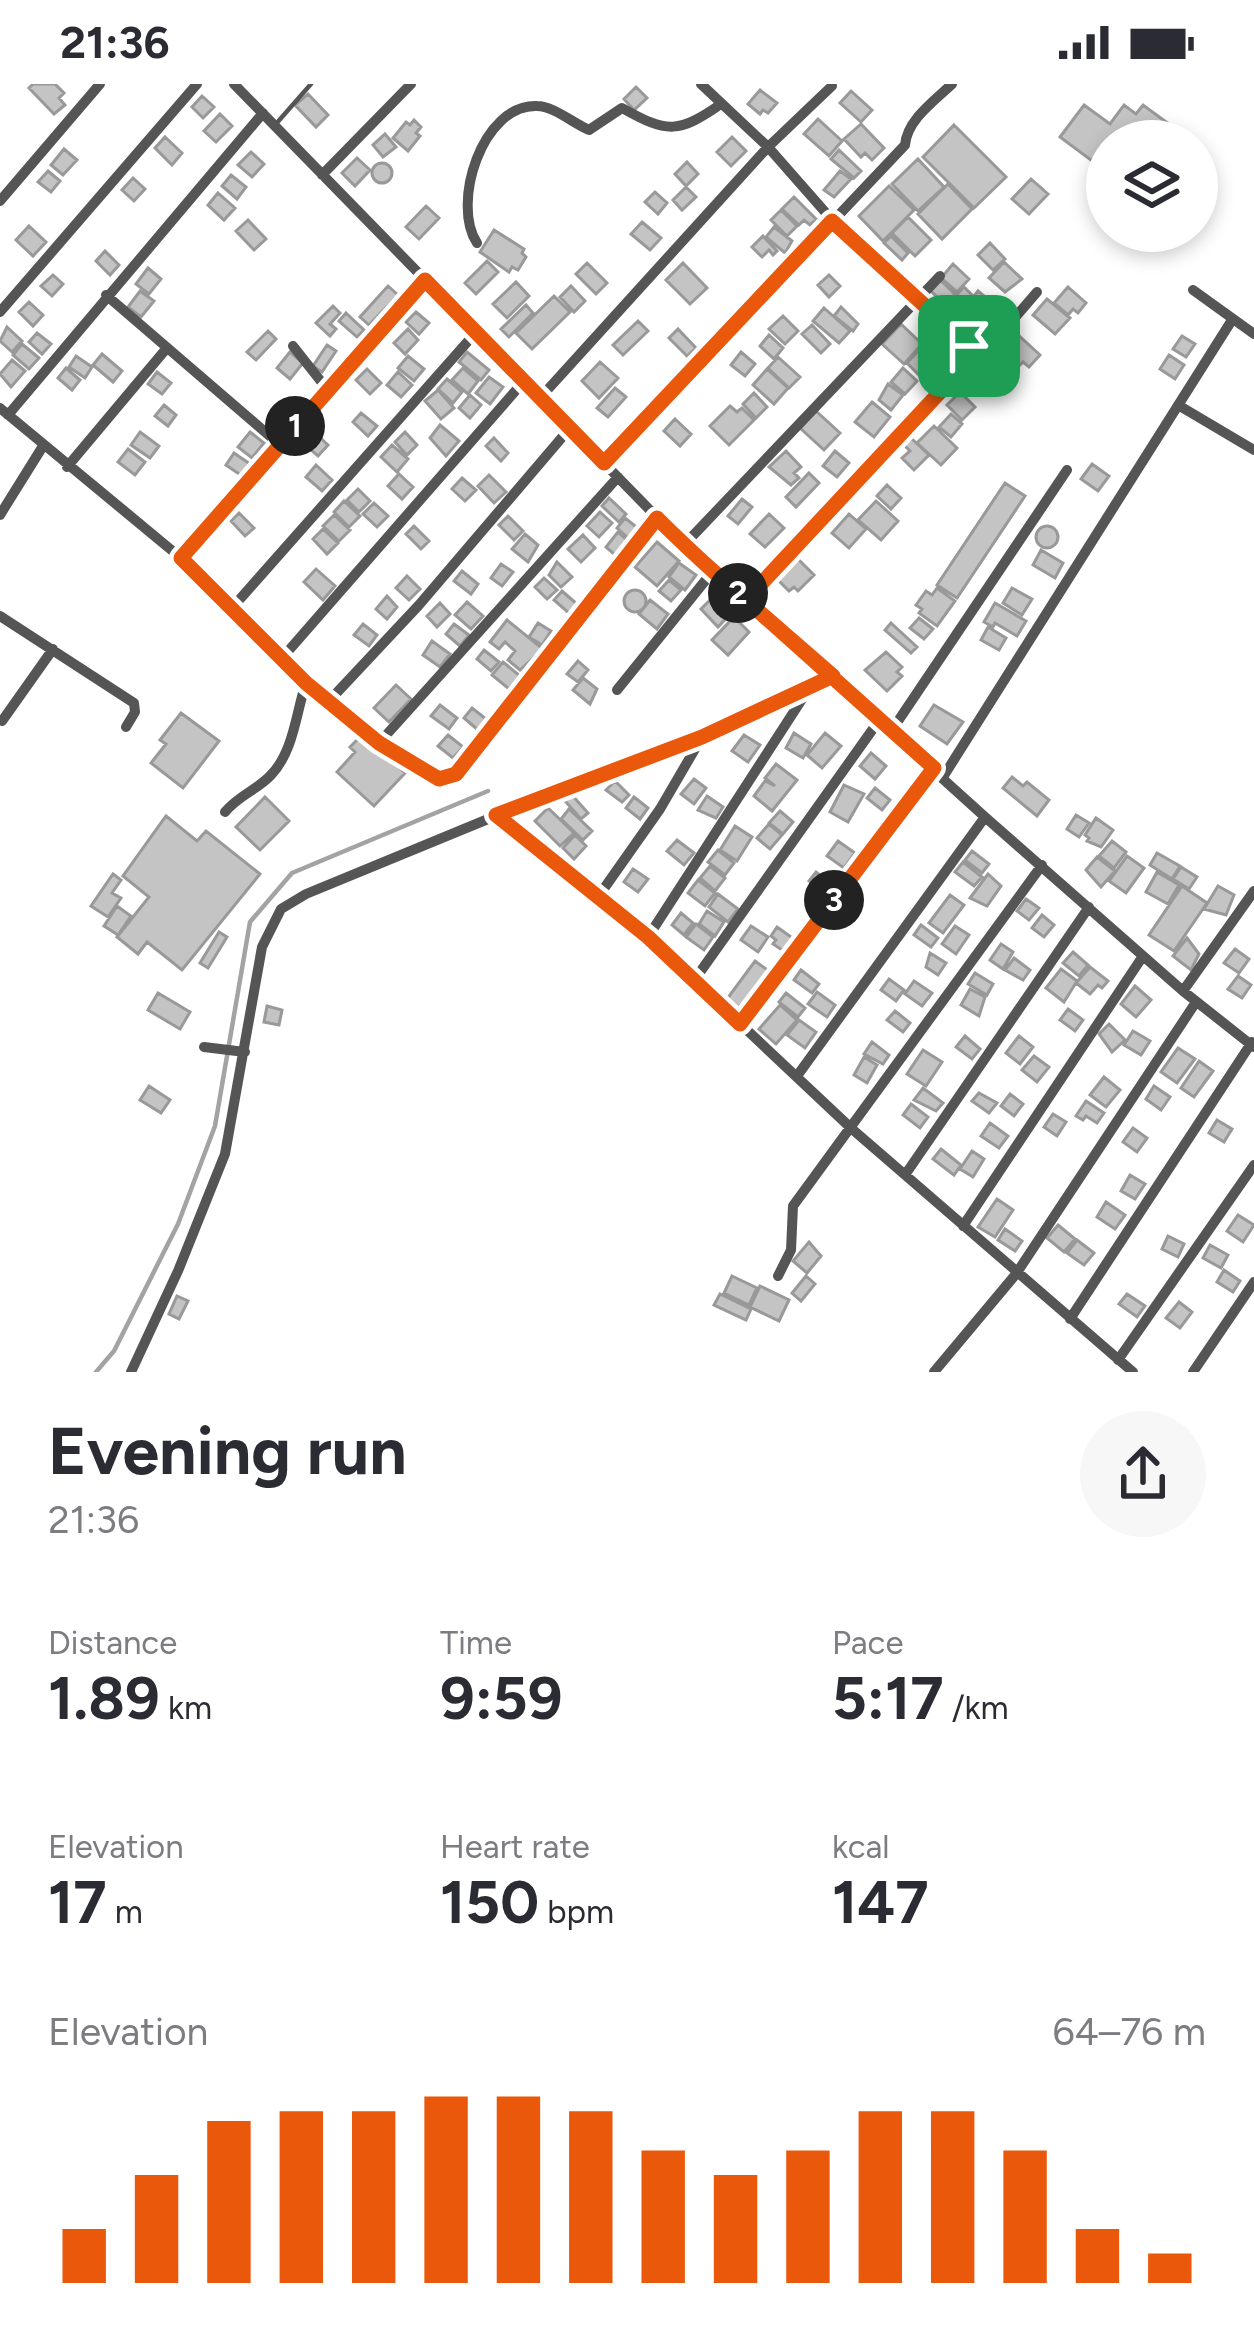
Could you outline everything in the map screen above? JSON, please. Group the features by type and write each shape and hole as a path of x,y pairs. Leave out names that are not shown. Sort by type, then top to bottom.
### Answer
{"street":[{"path":"0,201 100,84"},
{"path":"0,312 196,84"},
{"path":"234,84 684,545 1143,956 1253,1043 1070,1319"},
{"path":"322,175 411,84"},
{"path":"700,84 768,147 832,221 973,354"},
{"path":"604,463 905,145 911,125 952,84"},
{"path":"540,398 768,147 832,86"},
{"path":"477,243 466,217 475,163 494,127 518,108 540,105 589,130 622,108 678,129 722,104"},
{"path":"263,113 4,411 181,558 306,683 379,743 439,779 456,774 657,518"},
{"path":"684,545 940,276"},
{"path":"181,558 425,280"},
{"path":"1193,290 1252,329"},
{"path":"746,600 973,354 993,344 1037,292"},
{"path":"106,295 279,445"},
{"path":"740,1024 939,772 1232,320"},
{"path":"232,608 478,331"},
{"path":"293,346 327,388"},
{"path":"67,467 166,349"},
{"path":"283,657 524,381"},
{"path":"1178,405 1254,449"},
{"path":"328,701 419,605 570,428"},
{"path":"0,515 43,446"},
{"path":"892,730 1067,470"},
{"path":"379,743 618,477"},
{"path":"617,690 712,571"},
{"path":"1,619 134,703 135,712 126,727"},
{"path":"2,721 53,649"},
{"path":"130,1372 225,1154 234,1051 262,947 281,909 306,894 496,815 702,737 833,676"},
{"path":"225,812 236,798 271,776 280,763 306,683"},
{"path":"648,937 807,691"},
{"path":"693,982 880,719"},
{"path":"598,897 660,809 702,737"},
{"path":"496,815 648,937 904,1175 1133,1372"},
{"path":"797,1076 985,817"},
{"path":"778,1276 791,1250 793,1206 1042,865"},
{"path":"1184,991 1254,891"},
{"path":"904,1175 1089,907"},
{"path":"963,1226 1143,956"},
{"path":"934,1372 1016,1274 1196,1002"},
{"path":"203,1047 234,1051"},
{"path":"1118,1360 1254,1165"},
{"path":"1193,1372 1254,1282"}],"lane":[{"path":"275,125 310,84"}],"building":[{"path":"55,84 64,93 59,98 65,105 54,114 29,88"},
{"path":"636,87 647,98 634,110 624,99"},
{"path":"760,90 777,103 768,113 760,114 748,104"},
{"path":"851,91 872,110 861,122 840,103"},
{"path":"308,94 328,115 316,127 295,105"},
{"path":"202,96 214,107 203,118 192,107"},
{"path":"1084,105 1105,120 1086,120 1086,156 1060,137"},
{"path":"1124,105 1136,114 1143,105 1164,120 1113,120"},
{"path":"220,114 232,126 216,142 204,131"},
{"path":"818,119 842,141 829,156 804,134"},
{"path":"414,120 421,127 416,133 420,136 408,151 393,138 406,122 410,125"},
{"path":"861,124 884,148 872,160 865,153 861,157 844,139"},
{"path":"954,125 1006,177 974,208 923,157"},
{"path":"385,134 396,147 383,157 373,145"},
{"path":"165,137 182,153 172,165 155,148"},
{"path":"732,137 746,151 731,166 717,152"},
{"path":"64,149 77,160 63,175 51,165"},
{"path":"839,150 861,171 854,178 831,159"},
{"path":"251,152 264,164 252,177 238,165"},
{"path":"357,158 370,170 355,186 342,173"},
{"path":"918,159 944,187 918,211 892,184"},
{"path":"687,162 698,174 686,186 675,174"},
{"path":"382,163 392,173 382,183 372,173"},
{"path":"48,171 60,181 51,192 38,182"},
{"path":"840,171 851,179 834,197 824,190"},
{"path":"231,175 246,187 237,199 222,186"},
{"path":"133,178 145,189 134,201 122,190"},
{"path":"1031,179 1048,194 1029,214 1012,199"},
{"path":"948,184 972,209 942,239 918,214"},
{"path":"889,186 914,210 883,241 859,216"},
{"path":"686,187 696,197 682,210 673,200"},
{"path":"655,192 667,203 658,214 645,202"},
{"path":"218,193 235,208 224,220 208,205"},
{"path":"794,197 816,219 810,225 804,220 799,225 782,209"},
{"path":"426,206 439,218 419,239 406,227"},
{"path":"781,210 797,226 787,236 771,220"},
{"path":"908,217 931,240 915,256 892,233"},
{"path":"248,220 266,239 254,250 236,231"},
{"path":"642,222 661,238 650,250 631,234"},
{"path":"29,226 46,242 33,256 16,240"},
{"path":"774,227 792,241 785,253 766,237"},
{"path":"494,230 524,249 526,257 518,270 512,267 509,272 480,252"},
{"path":"763,236 777,251 773,255 769,250 762,257 752,247"},
{"path":"891,236 908,253 902,260 884,243"},
{"path":"990,243 1005,259 993,270 978,255"},
{"path":"105,251 119,265 110,275 96,261"},
{"path":"487,261 498,272 476,294 465,283"},
{"path":"1004,262 1022,279 1005,292 989,278"},
{"path":"587,263 607,283 596,294 576,274"},
{"path":"683,263 707,288 690,304 666,280"},
{"path":"953,264 969,279 957,292 941,278"},
{"path":"148,268 161,279 149,294 136,284"},
{"path":"53,275 63,284 52,296 41,286"},
{"path":"829,275 840,286 829,297 818,285"},
{"path":"940,280 955,294 945,305 930,290"},
{"path":"516,282 529,296 507,318 493,304"},
{"path":"388,286 398,295 369,325 360,317"},
{"path":"571,286 585,301 574,312 560,297"},
{"path":"964,287 972,295 954,312 947,305"},
{"path":"1068,287 1086,303 1078,313 1073,309 1068,315 1054,303"},
{"path":"140,291 154,301 141,317 128,307"},
{"path":"978,291 998,308 990,317 971,300"},
{"path":"554,296 570,312 532,349 516,333"},
{"path":"1047,299 1070,318 1055,334 1033,315"},
{"path":"29,302 43,315 33,326 19,312"},
{"path":"526,305 533,313 509,337 501,329"},
{"path":"333,306 340,313 330,324 336,329 330,336 316,323"},
{"path":"841,307 858,324 853,331 834,316"},
{"path":"824,308 850,331 839,343 813,321"},
{"path":"416,312 429,323 419,334 406,322"},
{"path":"346,313 364,330 357,337 339,321"},
{"path":"783,316 798,331 785,344 769,329"},
{"path":"638,321 648,331 623,355 613,345"},
{"path":"901,324 922,344 904,364 882,344"},
{"path":"812,325 830,344 821,353 802,334"},
{"path":"7,327 22,341 12,352 0,341"},
{"path":"408,329 418,340 405,354 394,343"},
{"path":"678,329 696,348 687,356 669,338"},
{"path":"268,331 276,339 256,360 247,352"},
{"path":"1015,332 1040,355 1029,367 1023,362 1019,366 1000,348"},
{"path":"37,333 51,344 42,354 29,342"},
{"path":"769,335 783,348 774,359 760,346"},
{"path":"1182,336 1195,344 1186,357 1173,349"},
{"path":"22,344 39,358 29,369 13,355"},
{"path":"327,345 336,351 322,372 313,366"},
{"path":"919,350 932,363 920,376 907,363"},
{"path":"290,352 303,363 290,379 277,368"},
{"path":"467,352 489,370 481,380 459,362"},
{"path":"741,352 755,364 745,376 731,365"},
{"path":"102,354 122,371 113,382 93,365"},
{"path":"1169,355 1184,365 1175,379 1160,369"},
{"path":"76,356 92,367 85,378 69,367"},
{"path":"408,356 424,369 414,381 398,368"},
{"path":"778,357 800,377 789,388 768,368"},
{"path":"12,360 25,371 11,387 0,374"},
{"path":"600,362 618,378 599,398 582,381"},
{"path":"66,368 80,380 72,390 58,378"},
{"path":"463,368 478,381 468,394 452,380"},
{"path":"903,368 917,381 905,394 891,382"},
{"path":"367,369 381,383 370,394 356,380"},
{"path":"767,369 788,388 774,404 753,385"},
{"path":"157,372 171,383 162,394 148,384"},
{"path":"398,372 412,385 401,397 387,385"},
{"path":"489,377 503,387 490,404 476,393"},
{"path":"447,379 462,392 453,403 438,389"},
{"path":"888,384 903,395 891,410 879,400"},
{"path":"615,388 626,397 608,417 597,408"},
{"path":"438,390 454,408 441,419 425,401"},
{"path":"960,392 975,407 962,420 947,405"},
{"path":"754,393 767,407 756,418 743,404"},
{"path":"470,395 481,405 470,418 459,408"},
{"path":"872,402 890,417 874,437 855,422"},
{"path":"164,405 176,415 168,426 155,416"},
{"path":"730,406 737,412 742,408 754,420 729,445 710,426"},
{"path":"816,411 840,433 824,450 800,428"},
{"path":"361,413 377,426 368,436 353,422"},
{"path":"951,414 962,424 951,437 939,427"},
{"path":"675,419 691,434 680,446 664,431"},
{"path":"440,425 459,441 446,456 430,438"},
{"path":"934,426 957,448 941,465 917,443"},
{"path":"313,431 328,445 318,456 303,443"},
{"path":"140,432 159,446 150,458 131,445"},
{"path":"250,432 264,443 252,458 238,447"},
{"path":"405,432 417,445 407,455 395,442"},
{"path":"494,438 508,453 501,461 486,446"},
{"path":"911,438 929,455 914,470 902,458 910,451 904,445"},
{"path":"392,445 408,459 397,472 381,457"},
{"path":"128,449 145,462 135,475 118,462"},
{"path":"786,451 801,467 791,485 769,467"},
{"path":"835,451 849,463 837,477 823,466"},
{"path":"234,453 250,464 242,476 226,465"},
{"path":"1092,464 1109,476 1098,491 1081,479"},
{"path":"316,465 332,480 322,491 306,477"},
{"path":"809,473 819,483 796,507 786,497"},
{"path":"399,474 413,487 402,499 388,486"},
{"path":"489,475 506,492 494,503 478,486"},
{"path":"462,478 476,490 465,501 452,489"},
{"path":"1005,483 1025,496 957,598 937,585"},
{"path":"887,485 901,498 891,509 877,496"},
{"path":"358,489 370,501 359,512 347,500"},
{"path":"609,498 626,514 619,522 602,506"},
{"path":"742,499 752,507 738,524 728,516"},
{"path":"344,501 360,516 349,527 334,512"},
{"path":"876,501 898,521 881,540 858,520"},
{"path":"374,503 388,516 377,527 363,514"},
{"path":"600,512 612,523 599,537 587,526"},
{"path":"239,513 254,528 245,536 231,521"},
{"path":"769,514 784,528 765,547 750,534"},
{"path":"849,514 866,529 849,548 832,533"},
{"path":"334,515 350,530 339,541 323,526"},
{"path":"508,516 523,531 514,540 499,525"},
{"path":"625,518 644,533 635,544 617,528"},
{"path":"414,526 429,541 421,549 406,534"},
{"path":"1047,526 1058,537 1047,548 1036,537"},
{"path":"323,529 338,543 327,554 313,539"},
{"path":"618,532 634,546 622,561 606,547"},
{"path":"525,534 538,545 528,562 512,549"},
{"path":"583,535 595,548 581,562 568,549"},
{"path":"657,542 679,561 657,586 635,567"},
{"path":"1041,550 1063,563 1055,578 1033,565"},
{"path":"798,559 814,575 798,591 794,587 789,591 777,579"},
{"path":"557,562 572,577 561,587 549,575"},
{"path":"679,563 696,575 685,590 669,577"},
{"path":"501,564 513,572 502,586 491,578"},
{"path":"316,569 335,586 323,600 304,582"},
{"path":"462,571 478,584 471,594 454,581"},
{"path":"407,576 420,589 409,600 396,588"},
{"path":"544,578 557,590 547,599 535,587"},
{"path":"669,580 681,590 671,601 659,591"},
{"path":"937,588 955,601 937,626 916,605 926,591 932,595"},
{"path":"1012,588 1032,599 1022,615 1003,603"},
{"path":"635,590 646,601 635,612 624,601"},
{"path":"562,591 578,605 570,614 554,600"},
{"path":"715,595 732,612 718,627 701,609"},
{"path":"387,596 397,607 387,619 376,609"},
{"path":"650,600 668,614 657,629 639,614"},
{"path":"467,602 483,616 471,629 455,615"},
{"path":"440,603 450,614 437,627 427,616"},
{"path":"995,603 1026,621 1017,636 984,622"},
{"path":"734,617 749,632 728,655 712,640"},
{"path":"919,618 933,629 924,639 910,628"},
{"path":"507,620 543,649 520,670 508,660 515,651 505,642 499,649 490,642"},
{"path":"538,623 551,631 542,645 529,637"},
{"path":"891,623 917,647 911,653 885,630"},
{"path":"363,624 377,635 369,646 354,635"},
{"path":"454,624 469,635 460,646 446,634"},
{"path":"988,627 1006,638 999,650 981,640"},
{"path":"432,641 450,654 440,667 423,655"},
{"path":"484,650 499,662 491,671 477,659"},
{"path":"886,652 902,667 897,672 902,676 887,691 865,670"},
{"path":"578,661 588,670 578,682 567,674"},
{"path":"503,662 520,676 509,689 492,675"},
{"path":"583,678 597,689 590,704 573,690"},
{"path":"396,685 411,699 389,722 374,708"},
{"path":"440,705 457,718 449,729 431,716"},
{"path":"934,705 963,722 947,744 920,726"},
{"path":"472,708 486,719 478,730 464,718"},
{"path":"181,713 219,741 183,788 151,763 166,744 160,740"},
{"path":"794,733 811,744 803,758 786,748"},
{"path":"825,733 841,746 822,768 807,755"},
{"path":"363,734 405,773 374,806 337,772"},
{"path":"448,735 463,747 453,758 438,746"},
{"path":"744,735 760,745 748,762 732,751"},
{"path":"871,753 886,766 875,779 860,766"},
{"path":"776,764 797,780 772,811 754,796 765,781 775,786 765,778"},
{"path":"1012,777 1023,786 1027,782 1049,800 1037,816 1003,788"},
{"path":"694,779 706,788 694,804 681,794"},
{"path":"615,781 629,795 622,802 606,790"},
{"path":"844,785 864,794 848,822 830,812"},
{"path":"875,788 890,800 882,810 867,798"},
{"path":"572,795 588,813 581,819 565,801"},
{"path":"707,796 723,807 716,818 698,810"},
{"path":"265,797 289,821 260,850 236,827"},
{"path":"634,797 648,808 640,819 626,808"},
{"path":"548,808 574,833 560,846 535,821"},
{"path":"569,809 592,831 583,840 561,819"},
{"path":"780,811 793,822 783,834 769,823"},
{"path":"1076,815 1089,823 1079,837 1067,829"},
{"path":"166,816 197,841 206,831 260,874 182,970 147,942 138,954 117,937 149,897 123,876"},
{"path":"1096,818 1113,830 1101,847 1085,835"},
{"path":"769,824 782,835 770,849 757,838"},
{"path":"735,826 752,837 737,861 720,850"},
{"path":"575,835 586,846 574,859 563,848"},
{"path":"677,840 694,853 684,865 667,851"},
{"path":"838,841 855,853 844,868 827,856"},
{"path":"1112,841 1126,852 1114,868 1099,856"},
{"path":"718,850 734,863 725,875 708,862"},
{"path":"972,851 989,864 982,873 965,860"},
{"path":"1157,853 1180,866 1172,879 1150,865"},
{"path":"1127,856 1144,868 1126,893 1109,881"},
{"path":"1097,857 1115,871 1101,887 1086,870"},
{"path":"963,862 982,877 974,886 955,872"},
{"path":"710,866 725,878 715,891 700,878"},
{"path":"1181,867 1197,877 1189,889 1173,879"},
{"path":"633,869 648,879 638,892 624,882"},
{"path":"816,872 833,885 826,894 809,881"},
{"path":"1157,872 1179,885 1168,904 1146,892"},
{"path":"113,874 121,880 112,893 121,898 108,917 91,906"},
{"path":"988,874 1001,886 987,906 970,898"},
{"path":"698,880 715,893 705,906 688,893"},
{"path":"1182,886 1207,903 1174,951 1149,935"},
{"path":"1218,886 1234,895 1226,915 1204,909"},
{"path":"718,894 738,909 728,922 709,907"},
{"path":"950,895 964,905 943,933 929,923"},
{"path":"1026,899 1039,908 1029,920 1017,911"},
{"path":"117,906 131,916 118,935 104,926"},
{"path":"707,911 724,922 715,936 699,924"},
{"path":"681,913 693,923 684,935 672,925"},
{"path":"1042,915 1054,925 1044,937 1032,928"},
{"path":"696,924 713,937 704,950 686,937"},
{"path":"921,925 938,938 931,947 914,935"},
{"path":"751,926 768,937 758,952 741,940"},
{"path":"955,926 969,935 956,954 942,944"},
{"path":"777,927 794,939 785,952 773,944 776,940 771,936"},
{"path":"219,932 227,937 208,968 200,963"},
{"path":"1187,938 1199,954 1191,970 1173,956"},
{"path":"1001,944 1013,952 1003,969 990,960"},
{"path":"1235,949 1249,959 1239,973 1224,963"},
{"path":"1073,952 1088,965 1079,976 1063,963"},
{"path":"930,953 946,963 938,975 926,967"},
{"path":"1014,958 1030,970 1023,980 1005,970"},
{"path":"755,961 773,974 745,1012 727,999"},
{"path":"1090,967 1108,981 1090,994 1076,983"},
{"path":"1061,969 1077,981 1064,1002 1046,988"},
{"path":"801,970 819,984 812,993 794,980"},
{"path":"975,973 993,984 987,995 968,984"},
{"path":"1238,976 1251,985 1242,998 1228,989"},
{"path":"889,979 904,990 896,1001 881,990"},
{"path":"914,981 932,993 922,1006 905,994"},
{"path":"1135,986 1151,1000 1136,1017 1121,1004"},
{"path":"970,989 985,997 979,1016 961,1005"},
{"path":"817,992 835,1005 827,1017 808,1004"},
{"path":"158,993 190,1012 180,1029 148,1010"},
{"path":"786,993 805,1008 798,1017 779,1002"},
{"path":"780,1005 797,1020 776,1044 759,1029"},
{"path":"267,1006 282,1010 279,1025 264,1022"},
{"path":"1068,1009 1083,1020 1075,1031 1060,1020"},
{"path":"895,1011 910,1023 903,1032 887,1020"},
{"path":"799,1020 816,1032 805,1048 787,1035"},
{"path":"1109,1024 1125,1040 1112,1052 1099,1034"},
{"path":"1133,1031 1150,1041 1141,1055 1124,1045"},
{"path":"965,1036 980,1049 972,1059 956,1047"},
{"path":"1019,1036 1033,1047 1020,1064 1006,1053"},
{"path":"872,1042 889,1055 883,1064 864,1054"},
{"path":"1178,1048 1195,1059 1177,1083 1161,1072"},
{"path":"923,1050 942,1062 926,1086 907,1074"},
{"path":"1034,1056 1049,1067 1037,1082 1022,1070"},
{"path":"864,1057 877,1065 867,1083 854,1075"},
{"path":"1199,1061 1213,1071 1194,1097 1181,1088"},
{"path":"1104,1077 1120,1090 1106,1107 1090,1095"},
{"path":"149,1086 170,1100 161,1113 140,1100"},
{"path":"1154,1086 1170,1097 1161,1110 1146,1099"},
{"path":"923,1088 943,1103 936,1111 914,1100"},
{"path":"979,1093 997,1103 989,1113 972,1101"},
{"path":"1010,1094 1023,1104 1014,1116 1001,1106"},
{"path":"1086,1101 1104,1113 1097,1123 1076,1116"},
{"path":"911,1104 928,1117 920,1128 903,1115"},
{"path":"1053,1114 1066,1122 1057,1136 1044,1127"},
{"path":"1217,1120 1232,1129 1224,1142 1209,1133"},
{"path":"990,1123 1008,1136 999,1148 981,1136"},
{"path":"1133,1128 1147,1138 1137,1152 1123,1142"},
{"path":"941,1149 961,1165 954,1175 933,1159"},
{"path":"972,1151 984,1159 973,1177 960,1169"},
{"path":"1130,1175 1145,1184 1135,1199 1121,1191"},
{"path":"997,1199 1013,1210 995,1237 978,1227"},
{"path":"1106,1202 1125,1215 1115,1229 1097,1217"},
{"path":"1238,1215 1254,1225 1243,1242 1227,1231"},
{"path":"1058,1225 1075,1239 1064,1252 1047,1238"},
{"path":"1005,1229 1022,1241 1015,1251 998,1240"},
{"path":"1168,1236 1184,1244 1178,1257 1162,1249"},
{"path":"1077,1240 1094,1253 1084,1265 1067,1253"},
{"path":"809,1242 821,1256 807,1273 793,1261"},
{"path":"1210,1245 1228,1255 1221,1268 1203,1258"},
{"path":"1224,1270 1240,1281 1233,1292 1217,1282"},
{"path":"732,1276 757,1288 749,1305 724,1293"},
{"path":"806,1276 815,1284 801,1301 792,1293"},
{"path":"760,1286 789,1300 779,1321 750,1307"},
{"path":"720,1294 751,1309 746,1320 714,1305"},
{"path":"1127,1294 1145,1306 1137,1317 1119,1304"},
{"path":"177,1296 188,1301 179,1319 169,1314"},
{"path":"1179,1302 1192,1312 1180,1328 1166,1318"}],"waterway":[{"path":"96,1372 114,1351 178,1224 215,1126 250,922 292,873 488,791"}],"route":[{"path":"969,346 832,221 604,463 425,280 181,558 306,683 379,743 446,779 456,774 657,518 712,571 833,676 702,737 496,815 648,937 740,1024 934,768 833,676 746,600 968,362 973,354 969,346"}]}
